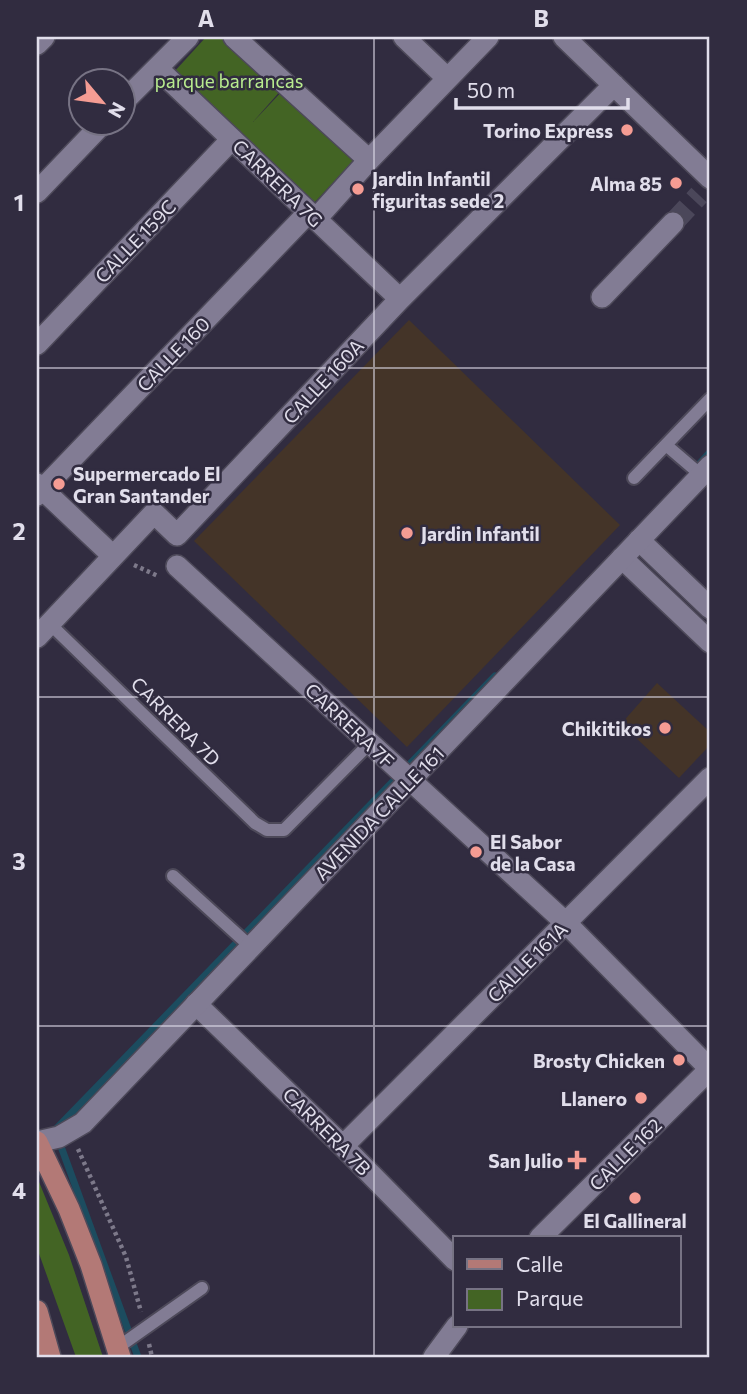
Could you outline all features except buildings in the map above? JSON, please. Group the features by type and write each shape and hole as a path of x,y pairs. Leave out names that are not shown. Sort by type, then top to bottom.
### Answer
{"main road":[{"path":"37,1142 69,1209 91,1265 119,1353"},
{"path":"37,1311 50,1357"}],"street":[{"path":"37,44 44,37"},
{"path":"136,89 188,37"},
{"path":"234,37 369,160"},
{"path":"404,37 447,78"},
{"name":"CALLE 160","path":"39,489 369,160 488,37"},
{"path":"576,41 707,186"},
{"name":"CARRERA 7G","path":"157,68 400,299"},
{"name":"CALLE 160A","path":"43,630 154,513 177,535 400,299 614,85"},
{"path":"37,192 91,136"},
{"name":"CALLE 159C","path":"37,344 232,139"},
{"path":"602,297 673,223"},
{"name":"AVENIDA CALLE 161","path":"37,1142 59,1138 83,1123 706,470"},
{"path":"39,489 113,556"},
{"path":"639,540 710,608"},
{"path":"622,558 710,642"},
{"name":"CARRERA 7F","path":"177,566 565,923 710,1069"},
{"name":"CALLE 161A","path":"343,1146 710,778"},
{"name":"CARRERA 7B","path":"196,1004 343,1146 453,1258"},
{"name":"CALLE 162","path":"542,1236 710,1069"},
{"path":"434,1357 456,1328"}],"lane":[{"path":"634,478 710,399"},
{"path":"666,445 706,470"},
{"name":"CARRERA 7D","path":"43,630 255,823 267,830 284,830 370,743"},
{"path":"173,876 251,947"},
{"path":"119,1353 145,1329 202,1288"}],"path":[{"path":"113,556 166,579 177,566"},
{"path":"78,1149 126,1257 152,1357"}],"shaded area":[{"name":"Jardin Infantil","path":"409,320 620,525 407,747 194,541"},
{"name":"Chikitikos","path":"657,683 710,732 710,745 679,778 621,724"}],"green space":[{"name":"parque barrancas","path":"206,37 228,37 283,88 253,122 287,86 359,155 313,204 174,72"},
{"path":"37,1177 69,1255 103,1357 76,1357 37,1248"}],"waterway":[{"path":"700,463 710,452"},
{"path":"55,1130 495,676"},
{"path":"59,1141 138,1357"}],"tunnel":[{"path":"673,223 699,195"}],"place":[{"name":"Torino Express","path":"627,130"},
{"name":"Alma 85","path":"676,183"},
{"name":"Jardin Infantil figuritas sede 2","path":"358,189"},
{"name":"Supermercado El Gran Santander","path":"59,484"},
{"name":"Jardin Infantil","path":"407,533"},
{"name":"Chikitikos","path":"665,728"},
{"name":"El Sabor de la Casa","path":"476,852"},
{"name":"Brosty Chicken","path":"679,1060"},
{"name":"Llanero","path":"641,1098"},
{"name":"San Julio","path":"577,1160"},
{"name":"El Gallineral","path":"635,1198"}]}
